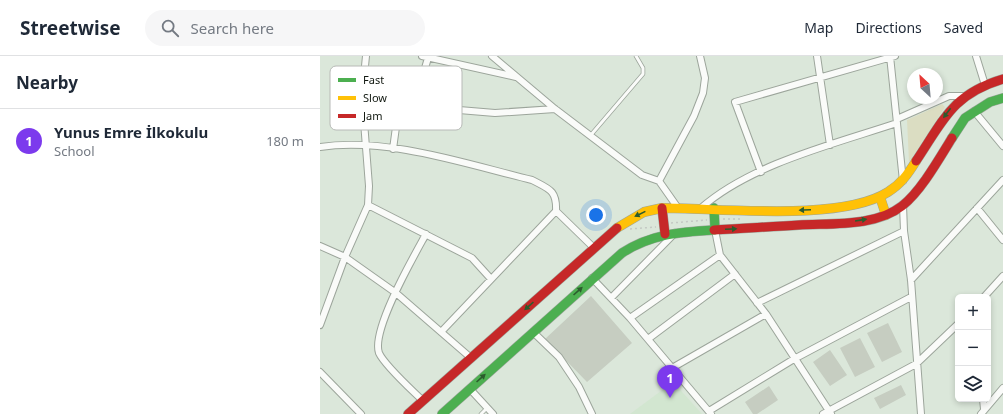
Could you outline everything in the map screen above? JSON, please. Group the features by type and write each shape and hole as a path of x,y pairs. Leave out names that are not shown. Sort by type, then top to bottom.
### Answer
{"main road":[{"path":"408,414 594,248 628,221 644,212 662,208 714,208 777,211 823,209 855,204 880,197 894,190 910,169 943,118 963,96 985,85 1003,79"},
{"path":"442,414 625,250 664,230 676,232 848,222 886,215 903,205 923,181 965,118 990,102 1003,98"},
{"path":"910,169 923,181"},
{"path":"880,197 886,215"},
{"path":"662,208 664,230"},
{"path":"714,208 715,230"}],"street":[{"path":"365,66 366,56"},
{"path":"492,56 555,110 642,175 659,180 678,208"},
{"path":"659,180 694,116 703,93 705,78 700,56"},
{"path":"817,56 830,146"},
{"path":"976,56 985,85"},
{"path":"425,57 518,78"},
{"path":"761,172 735,102 820,76 892,57 902,180"},
{"path":"701,208 715,195 790,159 897,121 949,96 963,96"},
{"path":"462,110 495,113 555,110"},
{"path":"974,111 1003,146"},
{"path":"320,325 345,257 368,205 370,186 365,130"},
{"path":"393,149 396,130"},
{"path":"320,140 323,146 366,145 405,150 532,180 551,190 557,198 556,211 441,332"},
{"path":"911,280 1003,180"},
{"path":"368,205 472,258 491,280"},
{"path":"903,205 904,232 911,280 911,297 921,414"},
{"path":"977,208 1003,240"},
{"path":"556,211 594,248"},
{"path":"715,230 720,255 766,314 828,413 916,364 955,327"},
{"path":"611,298 676,232"},
{"path":"757,303 904,232"},
{"path":"423,401 388,365 379,352 379,331 396,293 426,234"},
{"path":"320,246 345,257 396,293 471,358"},
{"path":"630,318 720,255"},
{"path":"648,339 735,274"},
{"path":"987,294 1003,276"},
{"path":"592,278 630,318 710,412 794,359 911,297"},
{"path":"672,368 766,314"},
{"path":"533,332 559,357 579,387 592,414"},
{"path":"320,372 361,414"},
{"path":"983,412 1003,388"},
{"path":"470,389 493,414"},
{"path":"983,412 984,402"}],"lane":[{"path":"590,136 643,74 643,68 636,56"},
{"path":"481,414 488,408"}],"path":[{"path":"626,230 664,230 715,219 744,219"}],"shaded area":[{"path":"942,104 945,107 909,162 907,120"},
{"path":"673,382 702,414 630,414"}],"building":[{"path":"591,296 632,343 587,382 545,339"},
{"path":"888,323 902,352 882,362 867,333"},
{"path":"860,338 875,367 855,377 840,348"},
{"path":"830,350 847,375 830,386 813,362"},
{"path":"901,385 906,395 880,409 874,398"},
{"path":"769,386 778,400 757,414 753,414 745,402"}],"traffic: fast":[{"path":"952,138 965,118 990,102 1003,98"},
{"path":"714,208 715,230"},
{"path":"442,414 622,253 644,242 666,235 714,230"}],"traffic: slow":[{"path":"617,228 644,212 662,208 779,211 841,207 867,201 888,192 897,186 916,161"},
{"path":"880,197 886,215"}],"traffic: jam":[{"path":"916,161 942,121 960,101 986,85 1003,79"},
{"path":"714,230 839,224 879,218 891,213 909,200 929,174 952,138"},
{"path":"662,208 665,234"},
{"path":"408,414 617,228"}],"place":[{"name":"Yunus Emre İlkokulu","path":"670,398"}]}
